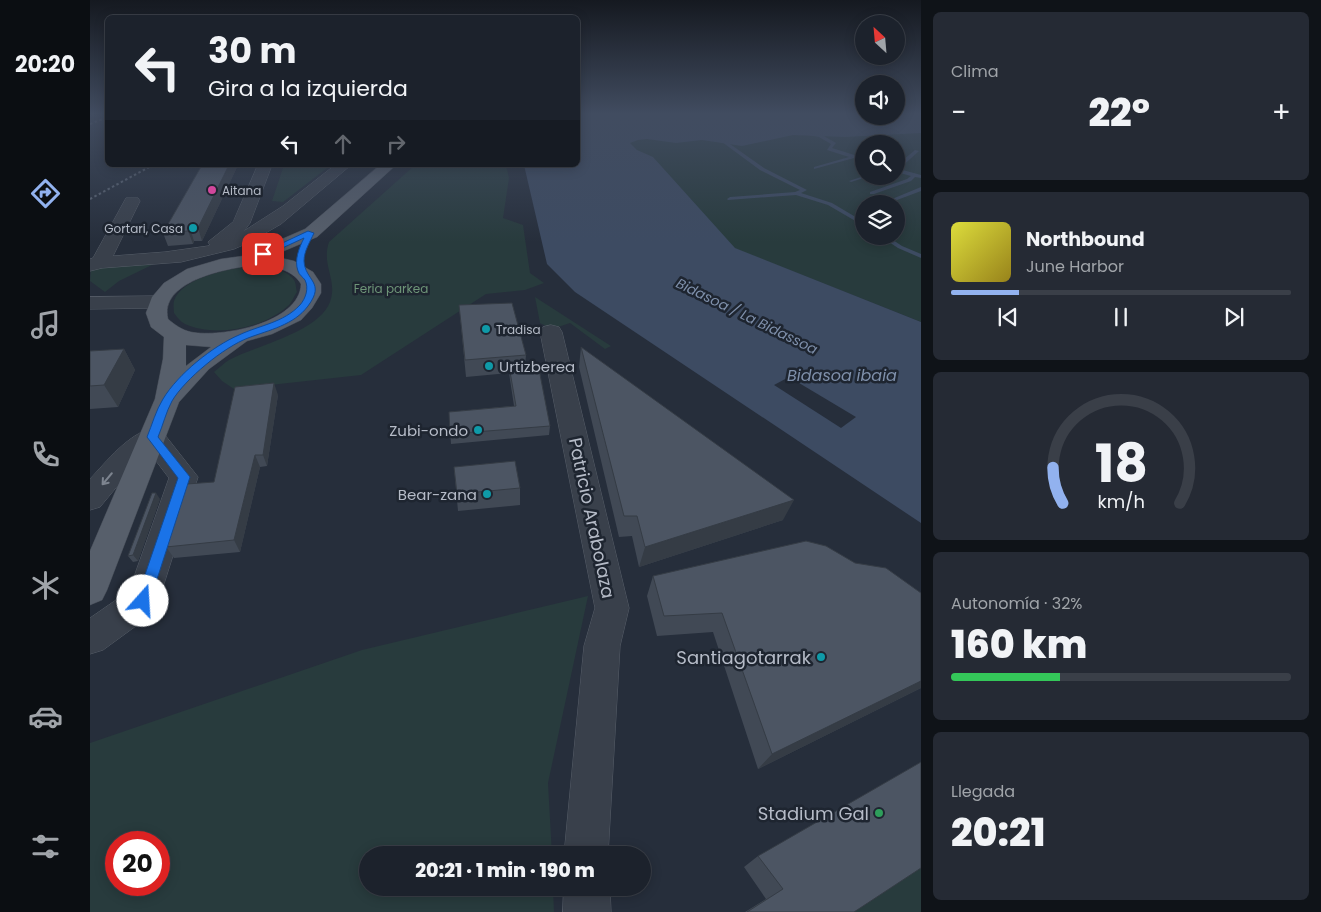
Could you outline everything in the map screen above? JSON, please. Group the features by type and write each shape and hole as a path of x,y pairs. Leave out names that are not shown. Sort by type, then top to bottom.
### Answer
{"main road":[{"path":"242,337 205,340 175,334 164,328 158,320 156,311 159,302 177,282 192,274 217,266 245,261 280,248 311,233 387,167"},
{"path":"302,272 302,251 311,233"},
{"path":"168,399 201,364 242,337 279,324 304,306 310,296 311,287 308,279 302,272 278,262 245,261"},
{"path":"90,590 168,399 174,368 175,334"}],"street":[{"path":"187,254 222,239 236,230 250,203 264,167"},
{"path":"95,264 214,250 237,242 258,231 341,167"},
{"path":"95,264 132,201"},
{"path":"250,203 255,207 269,209 292,206"},
{"path":"90,303 159,302"},
{"name":"Patricio Arabolaza","path":"551,332 612,608 602,646 587,846"},
{"path":"90,499 119,465 152,437 184,477 143,601 90,638"},
{"path":"587,896 588,912"}],"green space":[{"path":"636,157 855,157 855,185 905,185 905,157 921,157 921,322 736,249 667,216"},
{"path":"283,167 328,167 283,202 272,201"},
{"name":"Feria parkea","path":"413,167 506,167 509,178 503,218 523,225 530,273 544,283 525,290 486,294 361,375 234,389 222,381 214,372 227,361 300,330 324,313 332,294 327,258 329,242"},
{"path":"158,262 119,281 105,292 90,281 91,269"},
{"path":"245,267 271,268 290,275 295,281 297,292 290,304 267,320 253,325 225,330 197,328 184,323 174,313 174,301 186,286 205,276"},
{"path":"535,297 611,346 605,349 570,323 552,329 540,323"},
{"path":"588,596 548,783 552,846 359,846 359,896 553,896 554,912 90,912 90,743 362,650"},
{"path":"921,863 921,912 845,912"}],"water":[{"name":"Bidasoa ibaia","path":"580,157 652,157 735,248 921,322 921,523 575,292 547,264 524,167 580,167"}],"pier":[{"path":"789,377 856,417 841,428 774,385"}],"building":[{"path":"201,167 228,167 198,228 190,228 188,231 163,233"},
{"path":"512,303 526,355 465,360 459,305"},
{"path":"581,347 794,500 645,547 637,516 624,516"},
{"path":"124,349 104,385 90,386 90,351"},
{"path":"538,364 550,426 450,434 449,412 516,406 509,366"},
{"path":"274,383 263,455 255,455 234,540 166,547 187,484 214,482 235,387"},
{"path":"515,461 520,488 457,494 454,467"},
{"path":"152,493 156,493 133,555 128,556"},
{"name":"Santiagotarrak","path":"806,541 826,546 855,563 886,568 921,593 921,681 772,754 722,613 664,616 653,576"},
{"name":"Stadium Gal","path":"921,762 921,868 854,912 747,912 783,889 758,856"}],"waterway":[{"path":"745,157 762,169 804,190 796,193"},
{"path":"816,168 854,157"},
{"path":"905,161 911,157"},
{"path":"905,173 914,175"},
{"path":"872,193 909,180 914,175"},
{"path":"914,175 921,177"},
{"path":"851,181 855,180"},
{"path":"905,195 921,189"},
{"path":"730,199 796,193"},
{"path":"796,193 830,204 855,219"},
{"path":"897,245 921,256"}],"railway":[{"path":"90,199 149,167"}],"place":[{"name":"Aitana","path":"212,190"},
{"name":"Gortari, Casa","path":"193,228"},
{"name":"Tradisa","path":"486,329"},
{"name":"Urtizberea","path":"489,366"},
{"name":"Zubi-ondo","path":"478,430"},
{"name":"Bear-zana","path":"487,494"},
{"name":"Santiagotarrak","path":"821,657"},
{"name":"Stadium Gal","path":"879,813"}],"route":[{"path":"143,601 184,477 152,437 168,399 189,375 214,354 242,337 279,324 293,316 304,306 310,296 311,287 308,279 302,272 300,261 305,242 311,233 263,254"}],"water label":[{"name":"Bidasoa / La Bidassoa","path":"747,316"}]}
